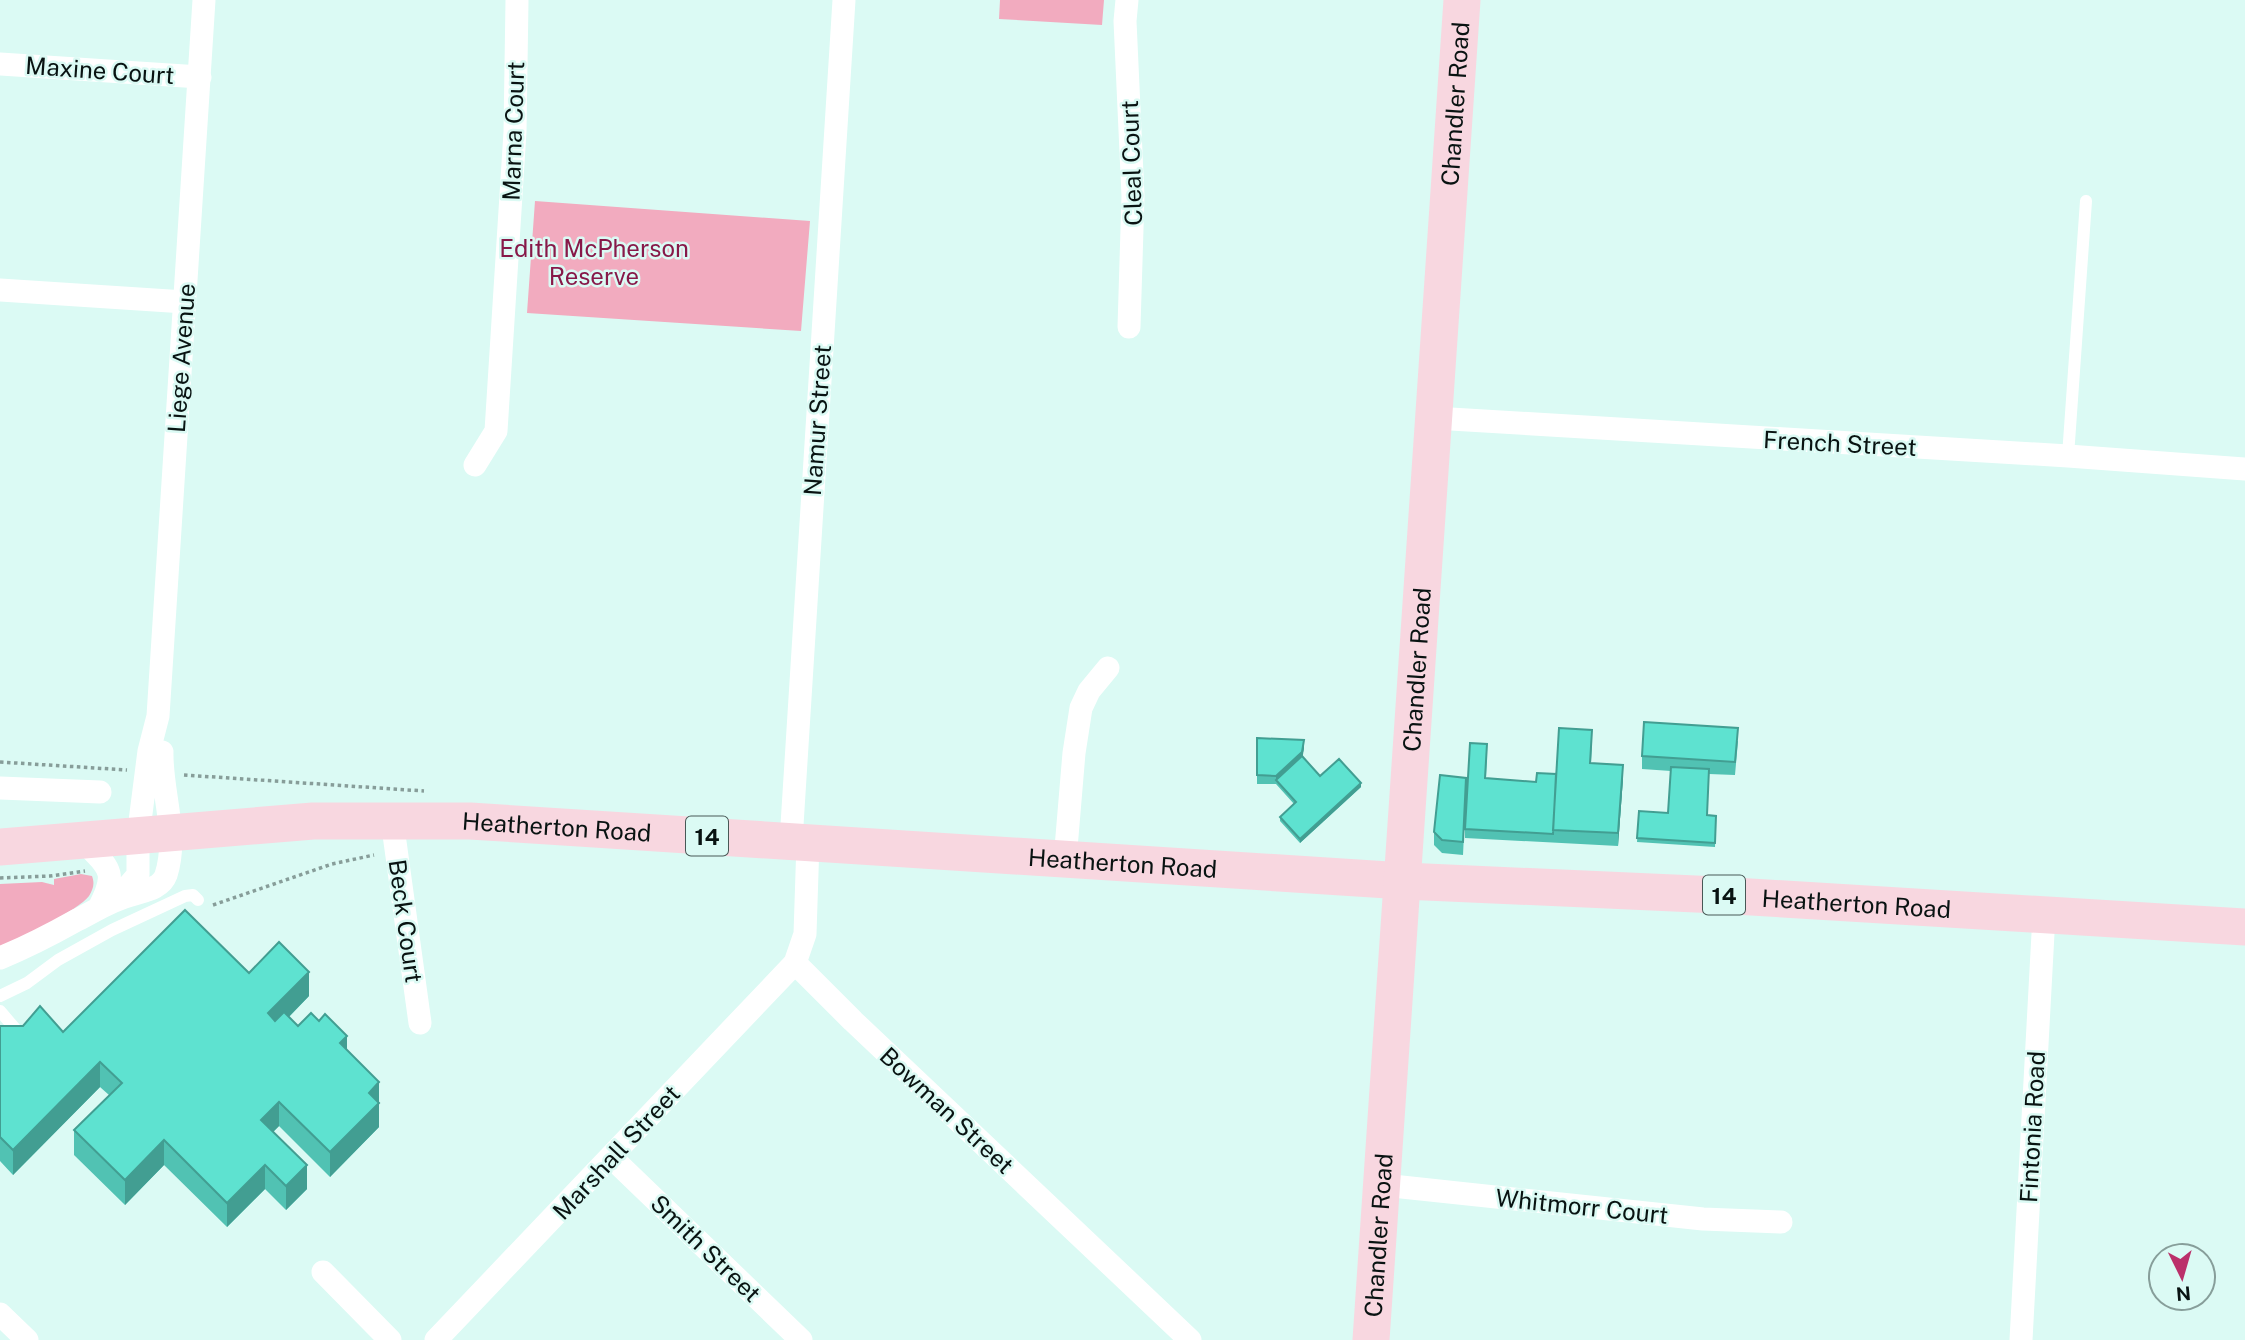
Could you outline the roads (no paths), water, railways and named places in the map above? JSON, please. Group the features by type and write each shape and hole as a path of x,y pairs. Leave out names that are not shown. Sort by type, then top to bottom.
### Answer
{"main road":[{"name":"Chandler Road","path":"1371,1340 1462,0"},
{"name":"Heatherton Road","path":"0,847 87,856 154,835 313,821 470,821 1404,881 1718,895 2245,927"}],"street":[{"name":"Liege Avenue","path":"154,835 162,773 158,716 204,0"},
{"name":"Marna Court","path":"475,465 496,431 516,132 517,0"},
{"name":"Namur Street","path":"800,842 844,0"},
{"name":"Cleal Court","path":"1127,0 1125,21 1133,196 1129,327"},
{"name":"Maxine Court","path":"0,64 200,77"},
{"path":"0,290 185,302"},
{"name":"French Street","path":"1434,418 2245,469"},
{"path":"1065,860 1074,753 1081,708 1089,691 1108,668"},
{"name":"Liege Avenue","path":"154,835 144,807 149,751 158,716"},
{"path":"0,788 100,792"},
{"name":"Beck Court","path":"392,820 419,1023"},
{"path":"108,903 138,875 154,835"},
{"path":"0,958 108,903 149,890 163,881 167,872 154,835"},
{"path":"794,962 805,934 800,842"},
{"path":"87,856 101,860 111,876 108,903"},
{"name":"Fintonia Road","path":"2021,1340 2043,915"},
{"name":"Marshall Street","path":"436,1340 794,962"},
{"name":"Bowman Street","path":"794,962 1189,1340"},
{"name":"Smith Street","path":"611,1157 801,1340"},
{"name":"Whitmorr Court","path":"1383,1185 1703,1219 1781,1223"},
{"path":"323,1272 390,1340"},
{"path":"0,1314 27,1340"}],"lane":[{"path":"2068,456 2087,201"},
{"path":"0,996 27,983 58,960 112,930 185,896 193,895 200,903"},
{"path":"0,1011 18,1032"}],"park label":[{"name":"Edith McPherson Reserve","path":"594,262"}]}
